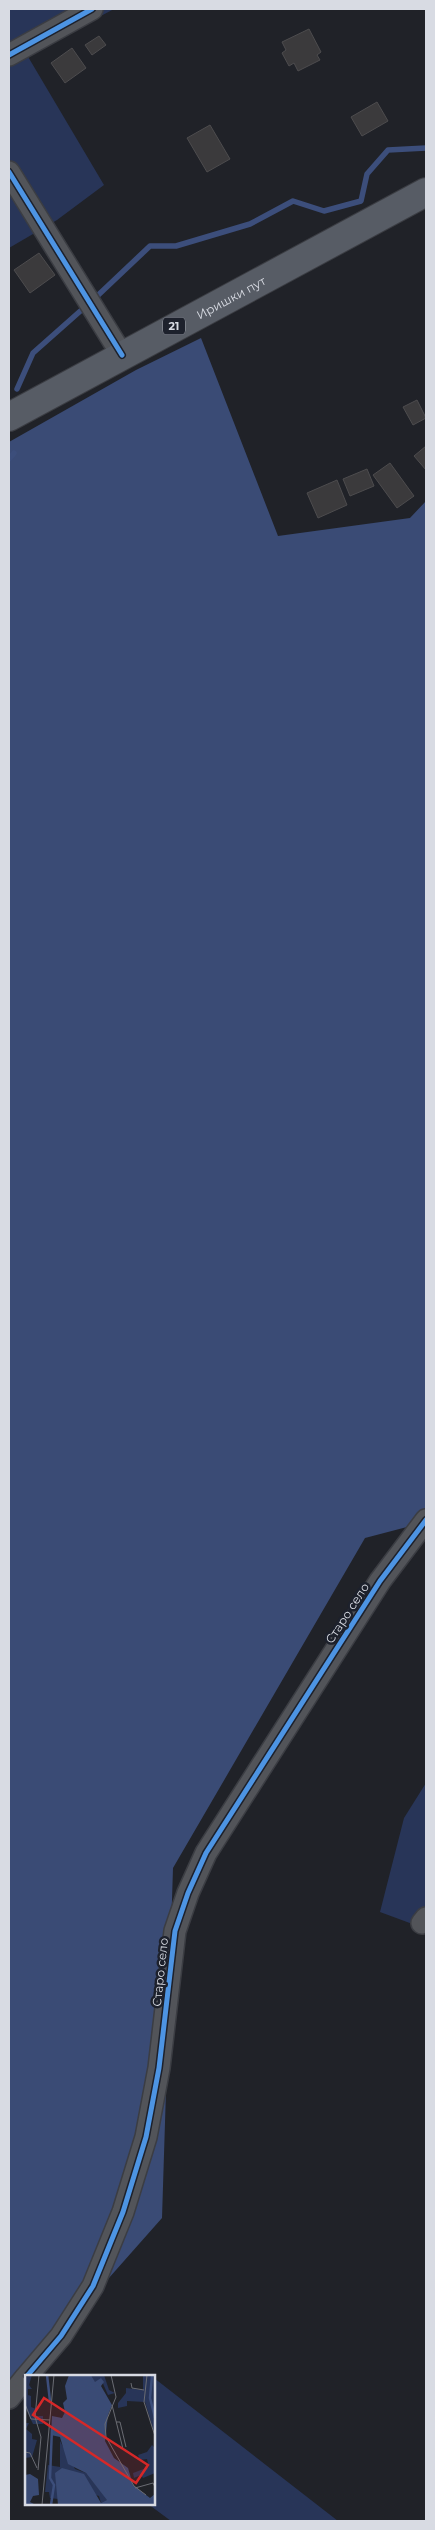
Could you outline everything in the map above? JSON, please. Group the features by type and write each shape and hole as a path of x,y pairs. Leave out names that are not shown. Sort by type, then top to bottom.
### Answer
{"main road":[{"name":"Иришки пут","path":"9,417 426,192"}],"street":[{"path":"9,55 92,9"},
{"path":"9,172 122,355"},
{"name":"Старо село","path":"29,2375 61,2336 93,2286 123,2212 146,2137 159,2068 175,1931 206,1853 380,1581 426,1520"},
{"name":"Старо село","path":"9,2398 25,2379"}],"shaded area":[{"path":"9,9 114,9 27,55 104,185 57,220 9,248"},
{"path":"201,338 278,536 410,518 426,501 426,1522 365,1538 173,1868 162,2218 9,2391 9,442 136,370"},
{"path":"426,1783 426,1929 380,1912 404,1818"},
{"path":"155,2379 338,2521 171,2521 149,2505 155,2505"}],"building":[{"path":"309,29 321,52 317,55 320,60 298,71 294,63 289,66 282,53 286,50 282,42"},
{"path":"99,36 106,45 92,55 85,45"},
{"path":"72,48 86,68 65,83 51,63"},
{"path":"377,102 388,121 362,136 351,117"},
{"path":"210,125 230,159 207,172 187,138"},
{"path":"39,253 55,275 30,293 14,270"},
{"path":"417,400 426,418 413,425 403,407"},
{"path":"426,446 426,470 414,456"},
{"path":"390,463 414,496 397,508 373,475"},
{"path":"367,469 374,486 350,496 343,479"},
{"path":"337,480 347,505 318,518 307,493"}],"waterway":[{"path":"93,300 150,246 176,246 250,224 293,201 324,211 361,201 367,174 388,150 426,148"},
{"path":"17,389 33,353 86,306"},
{"path":"9,459 14,453"}],"cycle path":[{"path":"9,55 92,9"},
{"path":"9,172 122,355"},
{"path":"28,2375 61,2336 93,2286 123,2212 146,2137 159,2068 175,1931 188,1893 206,1853 380,1581 426,1520"}]}
